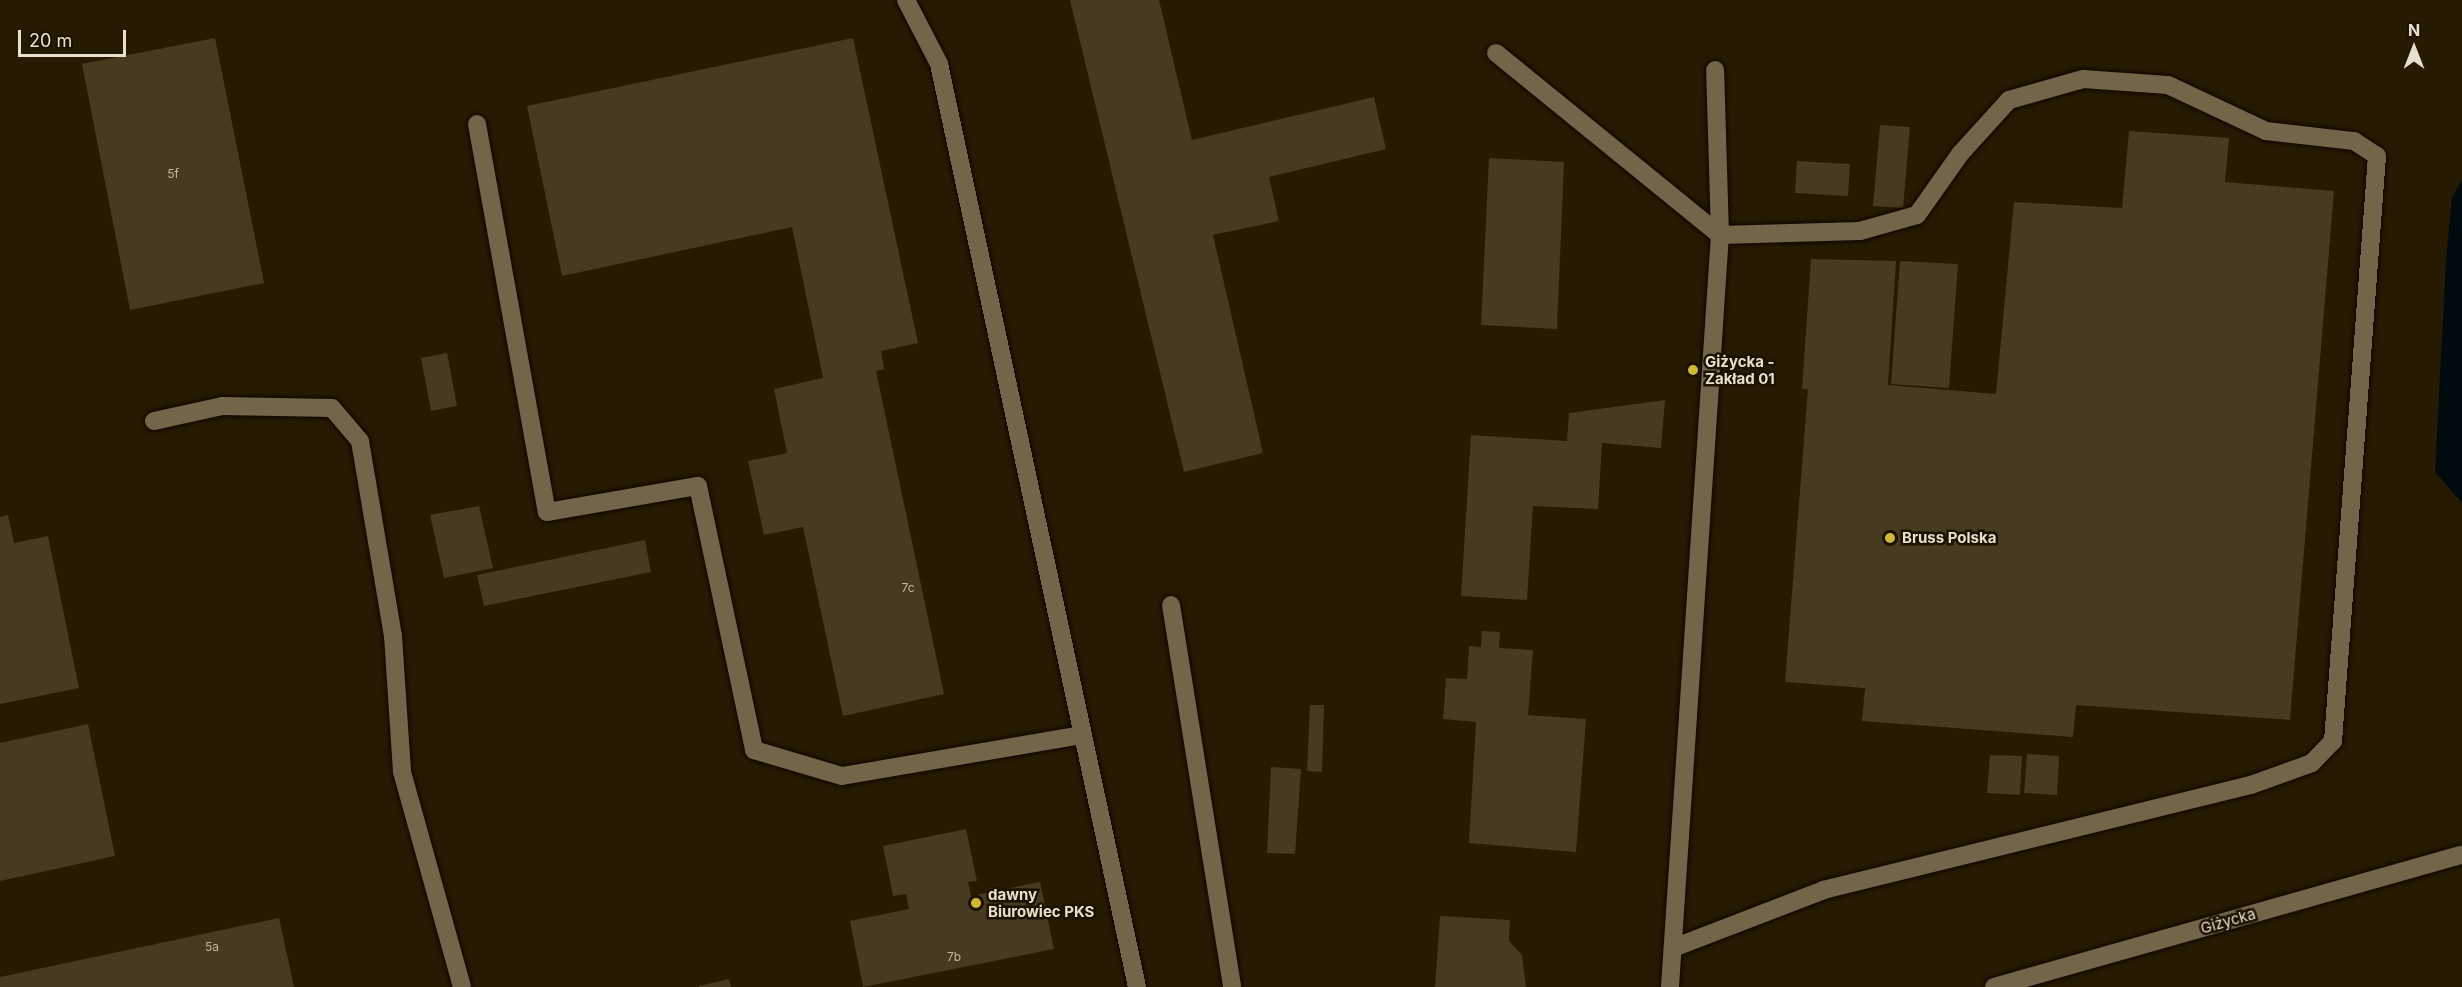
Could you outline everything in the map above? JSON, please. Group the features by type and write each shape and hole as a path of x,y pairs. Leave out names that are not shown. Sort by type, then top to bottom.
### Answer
{"street":[{"path":"906,0 939,64 1137,987"},
{"path":"1496,53 1720,235 1860,231 1917,215 1960,154 2009,100 2083,79 2168,85 2266,131 2354,141 2376,156 2333,741 2312,762 2251,785 1824,890 1673,948"},
{"path":"1670,987 1720,235 1715,70"},
{"path":"477,124 547,512 698,486 754,750 842,776 1083,735"},
{"path":"154,421 222,406 332,408 360,441 393,636 402,772 462,987"},
{"path":"1171,605 1232,987"},
{"name":"Giżycka","path":"1994,987 2462,855"}],"shaded area":[{"path":"2462,180 2462,503 2435,472 2446,260 2452,197"}],"building":[{"path":"1070,0 1159,0 1192,140 1374,97 1386,149 1269,177 1279,221 1213,235 1263,453 1184,472"},
{"path":"215,38 264,283 130,310 82,64"},
{"path":"853,38 918,343 881,351 884,369 876,371 944,694 843,716 803,527 764,535 748,461 787,453 774,389 823,378 792,227 562,276 527,106"},
{"path":"1880,125 1910,127 1903,208 1873,206"},
{"path":"2129,131 2229,138 2225,182 2334,191 2290,720 2076,705 2073,737 1862,721 1865,688 1785,682 1808,389 1802,389 1811,259 1896,261 1888,385 1996,394 2014,202 2122,208"},
{"path":"1489,158 1564,162 1557,329 1481,325"},
{"path":"1797,161 1850,164 1848,196 1795,193"},
{"path":"1900,261 1958,264 1949,388 1891,384"},
{"path":"447,353 457,406 431,411 421,358"},
{"path":"1665,400 1661,448 1602,443 1598,509 1533,506 1527,600 1461,596 1471,435 1567,441 1569,413"},
{"path":"479,506 493,568 444,578 430,515"},
{"path":"8,515 14,543 48,536 79,688 0,704 0,517"},
{"path":"645,540 651,572 484,606 477,575"},
{"path":"1482,631 1500,632 1499,648 1533,650 1528,715 1586,719 1576,852 1469,843 1476,722 1443,719 1446,678 1467,679 1469,646 1481,647"},
{"path":"1310,705 1324,705 1322,772 1307,771"},
{"path":"88,724 115,856 0,881 0,743"},
{"path":"2027,754 2059,756 2057,795 2024,793"},
{"path":"1990,755 2022,756 2020,795 1987,793"},
{"path":"1271,767 1301,769 1295,854 1267,853"},
{"name":"dawny Biurowiec PKS","path":"966,829 977,881 968,882 971,896 1040,882 1054,949 863,987 850,921 909,909 906,894 893,896 883,846"},
{"path":"1440,916 1510,920 1509,941 1522,955 1526,987 1435,987"},
{"path":"279,918 294,987 0,987 0,977"},
{"path":"729,979 731,987 699,987 699,986"}],"place":[{"name":"Giżycka - Zakład 01","path":"1693,370"},
{"name":"Bruss Polska","path":"1890,538"},
{"name":"dawny Biurowiec PKS","path":"976,903"}]}
